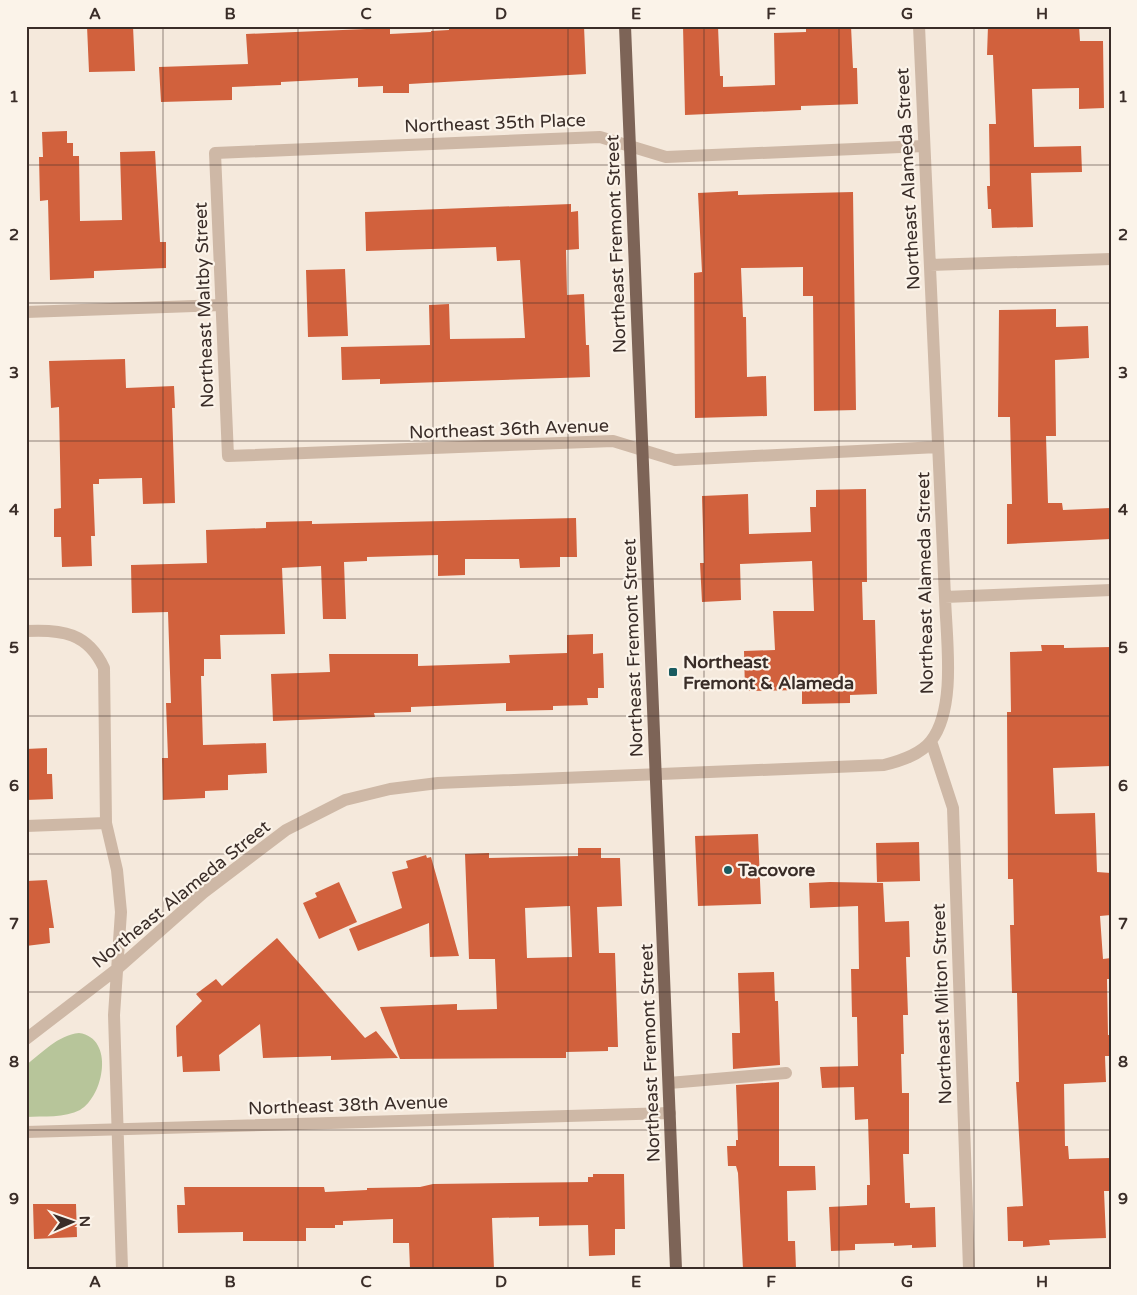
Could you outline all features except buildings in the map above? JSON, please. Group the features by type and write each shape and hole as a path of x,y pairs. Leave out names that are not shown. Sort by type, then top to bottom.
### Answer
{"main road":[{"name":"Northeast Fremont Street","path":"625,26 676,1269"}],"street":[{"name":"Northeast Alameda Street","path":"26,1039 117,969 203,894 286,830 345,800 390,789 438,783 884,765 903,760 931,741 943,717 947,692 945,597 918,26"},
{"name":"Northeast 35th Place","path":"215,153 600,136 666,157 924,146"},
{"name":"Northeast Maltby Street","path":"215,153 228,456"},
{"path":"930,265 1111,259"},
{"path":"26,312 222,305"},
{"name":"Northeast 36th Avenue","path":"228,456 613,441 675,460 938,447"},
{"path":"945,597 1111,590"},
{"path":"26,631 58,630 72,634 88,645 99,657 104,668 106,822 118,870 121,912 114,1015 122,1269"},
{"name":"Northeast Milton Street","path":"931,741 953,808 969,1269"},
{"path":"26,826 106,822"},
{"path":"669,1083 786,1074"},
{"name":"Northeast 38th Avenue","path":"26,1132 670,1113"}],"green space":[{"path":"79,1033 90,1037 98,1045 101,1056 100,1081 95,1093 88,1103 74,1113 26,1117 26,1065 57,1041 71,1034"}],"place":[{"name":"Northeast Fremont & Alameda","path":"673,672"},
{"name":"Tacovore","path":"728,870"}]}
